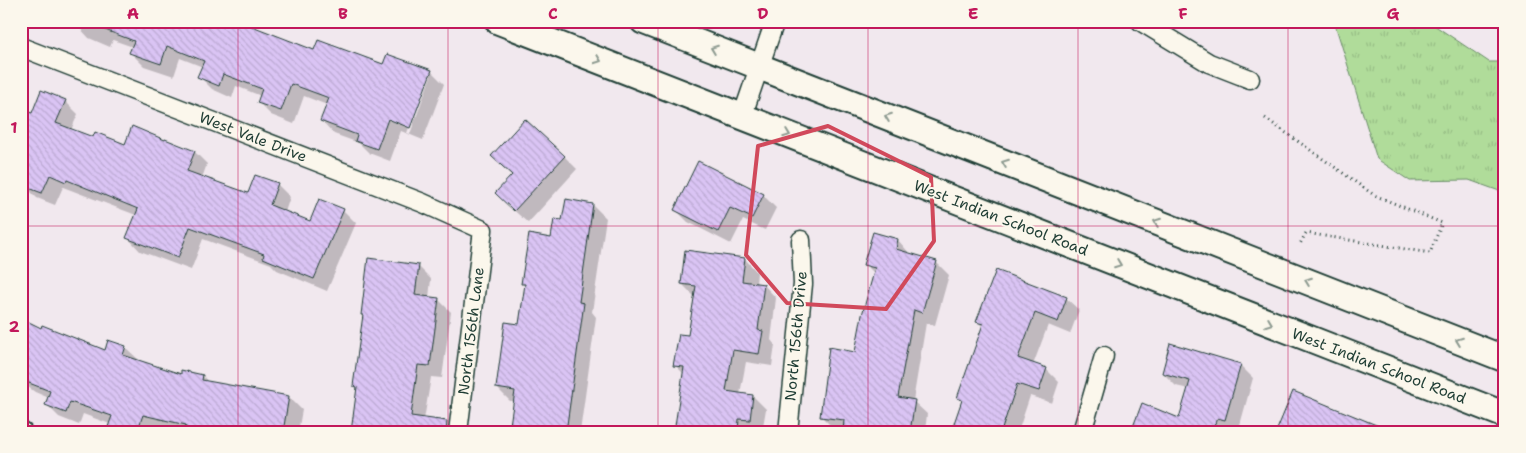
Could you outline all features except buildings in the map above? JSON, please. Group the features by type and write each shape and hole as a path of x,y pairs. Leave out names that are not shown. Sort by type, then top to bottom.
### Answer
{"main road":[{"name":"West Indian School Road","path":"498,21 1505,415"},
{"path":"643,21 1505,358"}],"street":[{"path":"742,117 775,21"},
{"path":"1140,21 1209,63 1250,79"},
{"name":"West Vale Drive","path":"21,46 423,203 483,230"},
{"name":"North 156th Lane","path":"458,432 483,230"},
{"name":"North 156th Drive","path":"788,432 803,284 801,240"},
{"path":"1082,432 1104,356"}],"path":[{"path":"1265,118 1374,196 1442,223 1430,253 1306,233 1300,244"}],"highlighted area":[{"path":"828,126 931,177 934,241 886,309 787,303 746,255 758,146"}],"green space":[{"path":"1334,21 1428,21 1489,62 1505,62 1505,193 1469,180 1410,181 1377,159"}]}
